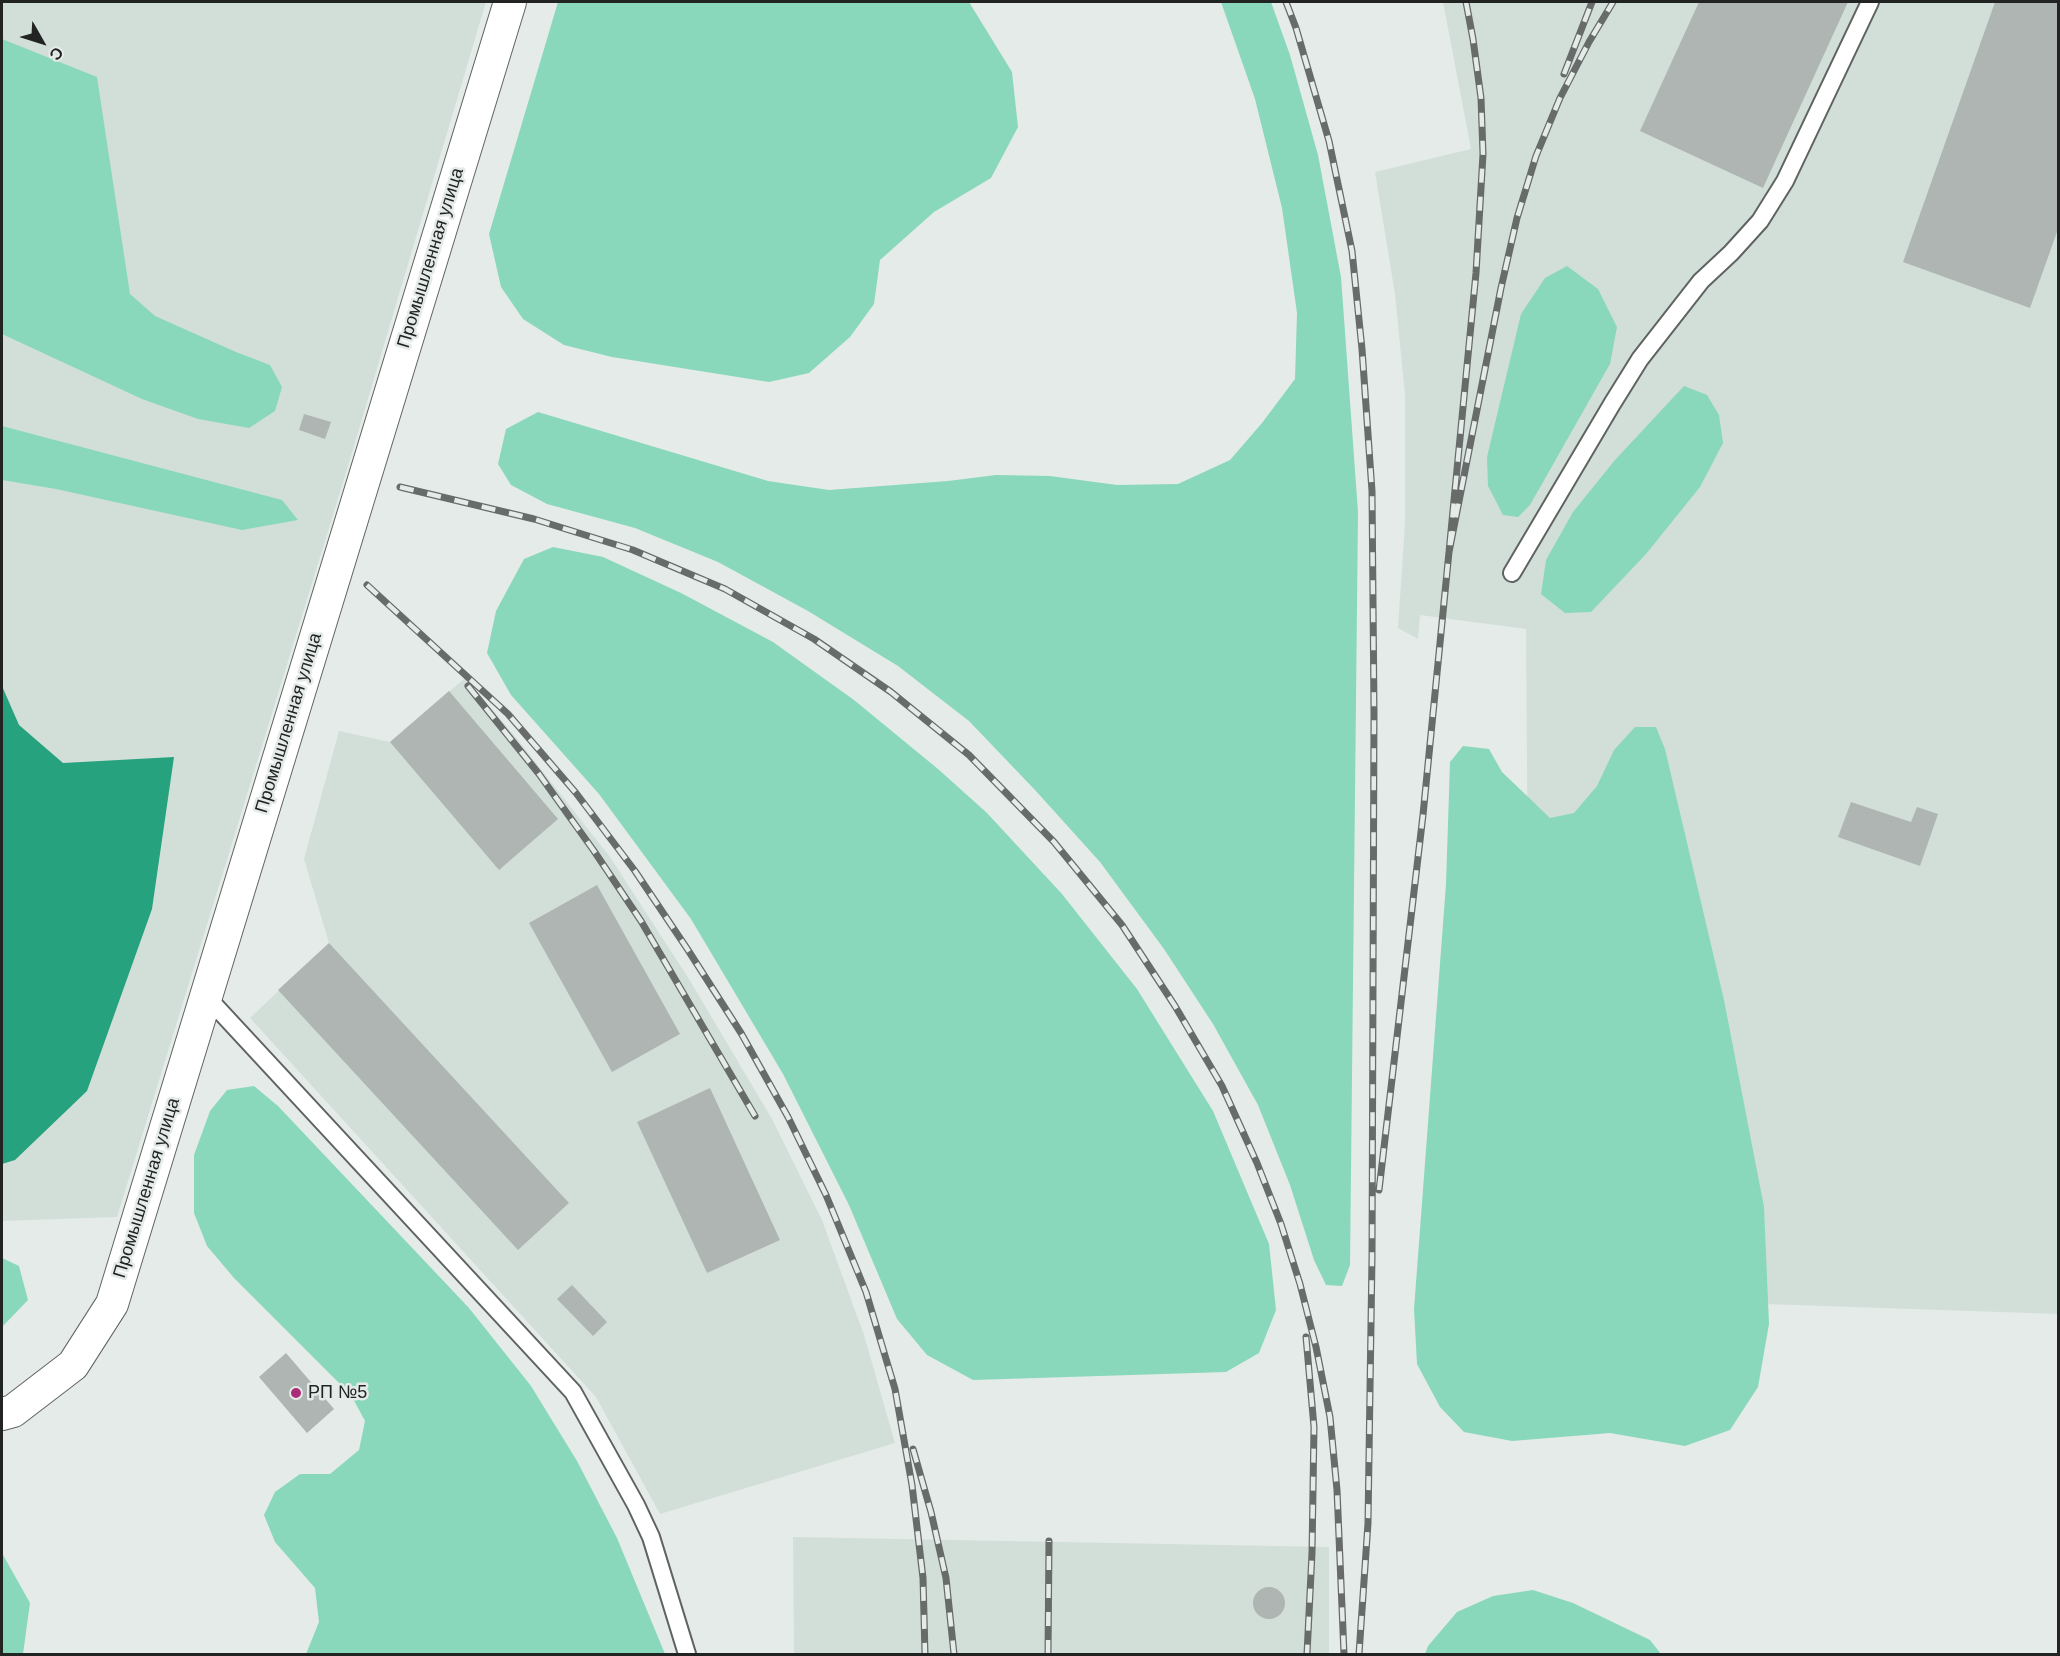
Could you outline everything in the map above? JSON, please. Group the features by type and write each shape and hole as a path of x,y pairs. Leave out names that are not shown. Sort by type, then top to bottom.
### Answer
{"street":[{"name":"Промышленная улица","path":"7,1412 73,1365 112,1304 510,2"}],"lane":[{"path":"1512,573 1640,359 1701,281 1760,221 1779,191 1870,2"},
{"path":"206,996 573,1392 636,1505 651,1537 687,1654"}],"shaded area":[{"path":"2,2 486,2 345,476 117,1217 2,1221"},
{"path":"558,2 969,2 1012,72 1018,127 991,178 934,212 880,260 874,304 850,337 809,373 769,382 612,357 564,345 523,319 501,287 489,234"},
{"path":"1221,2 1271,2 1290,55 1318,155 1341,277 1358,512 1350,1265 1342,1286 1326,1285 1314,1260 1290,1185 1258,1105 1213,1024 1164,949 1100,862 969,721 898,666 808,611 718,562 635,528 547,504 511,485 498,464 506,429 538,412 768,481 829,490 996,475 1050,476 1117,485 1178,484 1230,460 1262,423 1295,379 1297,313 1282,208 1255,99"},
{"path":"1443,2 2058,2 2058,1314 1531,1296 1526,629 1420,615 1418,639 1398,628 1405,522 1405,395 1395,294 1375,172 1471,149"},
{"path":"2,39 97,77 130,294 155,316 270,365 282,387 275,411 249,428 198,419 142,399 2,334"},
{"path":"1567,266 1598,289 1617,327 1610,364 1530,505 1518,517 1503,515 1488,486 1487,457 1521,314 1545,278"},
{"path":"1684,386 1707,395 1719,415 1723,443 1700,487 1646,554 1591,612 1565,613 1541,594 1546,560 1573,512 1615,460"},
{"path":"2,426 282,500 298,520 242,530 56,489 2,480"},
{"path":"553,547 603,557 681,593 773,642 854,700 938,769 987,813 1062,894 1137,989 1213,1111 1269,1244 1276,1310 1259,1353 1226,1372 973,1380 927,1355 897,1319 849,1205 783,1074 691,919 599,794 511,695 487,653 496,611 524,559"},
{"path":"465,678 514,735 610,857 689,979 772,1119 822,1220 864,1335 895,1443 660,1514 596,1397 250,1018 329,943 304,859 339,731 390,742"},
{"path":"2,686 19,725 63,763 174,757 152,909 87,1091 15,1160 2,1164"},
{"path":"1635,727 1656,727 1665,749 1724,1000 1764,1207 1769,1324 1758,1387 1730,1430 1685,1446 1610,1433 1512,1441 1464,1432 1440,1407 1417,1364 1414,1309 1446,884 1450,762 1463,746 1489,749 1502,772 1550,818 1574,813 1597,786 1614,750"},
{"path":"254,1086 278,1106 469,1308 531,1386 577,1461 617,1538 665,1654 306,1654 319,1622 315,1588 275,1542 264,1515 275,1492 300,1474 330,1474 359,1450 365,1421 351,1395 234,1278 207,1246 194,1213 194,1155 210,1111 227,1090"},
{"path":"2,1258 19,1266 28,1300 2,1327"},
{"path":"793,1537 1329,1547 1329,1654 794,1654"},
{"path":"2,1553 30,1603 23,1654 2,1654"},
{"path":"1533,1590 1573,1603 1650,1640 1661,1654 1425,1654 1428,1646 1457,1612 1493,1596"}],"building":[{"path":"1699,2 1848,2 1763,188 1640,131"},
{"path":"1995,2 2058,2 2058,229 2030,308 1903,262"},
{"path":"304,414 331,422 325,439 299,430"},
{"path":"449,691 558,819 499,870 390,742"},
{"path":"1851,802 1911,822 1917,807 1938,814 1920,866 1838,837"},
{"path":"597,885 680,1034 612,1072 529,923"},
{"path":"329,943 569,1203 518,1250 278,990"},
{"path":"710,1088 780,1240 707,1273 637,1122"},
{"path":"572,1285 607,1322 593,1336 557,1299"},
{"name":"РП №5","path":"286,1353 334,1409 307,1433 259,1377"},
{"path":"1269,1587 1280,1592 1285,1603 1280,1614 1269,1619 1258,1614 1253,1603 1258,1592"}],"railway":[{"path":"1286,2 1296,28 1329,141 1352,251 1362,349 1372,491 1374,712 1372,1257 1368,1523 1359,1654"},
{"path":"1466,2 1481,98 1483,154 1476,273 1449,552 1517,218 1536,156 1560,98 1613,2"},
{"path":"1564,74 1592,2"},
{"path":"400,487 534,519 633,550 725,589 814,639 891,692 969,755 1054,842 1122,925 1175,1006 1222,1086 1257,1163 1281,1224 1300,1284 1330,1417 1337,1490 1344,1654"},
{"path":"1379,1190 1423,815 1449,552"},
{"path":"367,585 508,714 576,793 635,871 688,950 741,1033 788,1117 826,1195 866,1292 895,1389 912,1485 923,1578 925,1654"},
{"path":"468,686 539,774 641,921 755,1116"},
{"path":"1306,1337 1314,1427 1312,1553 1307,1654"},
{"path":"913,1449 931,1512 946,1578 954,1654"},
{"path":"1048,1654 1049,1541"}],"place":[{"name":"РП №5","path":"296,1393"}]}
